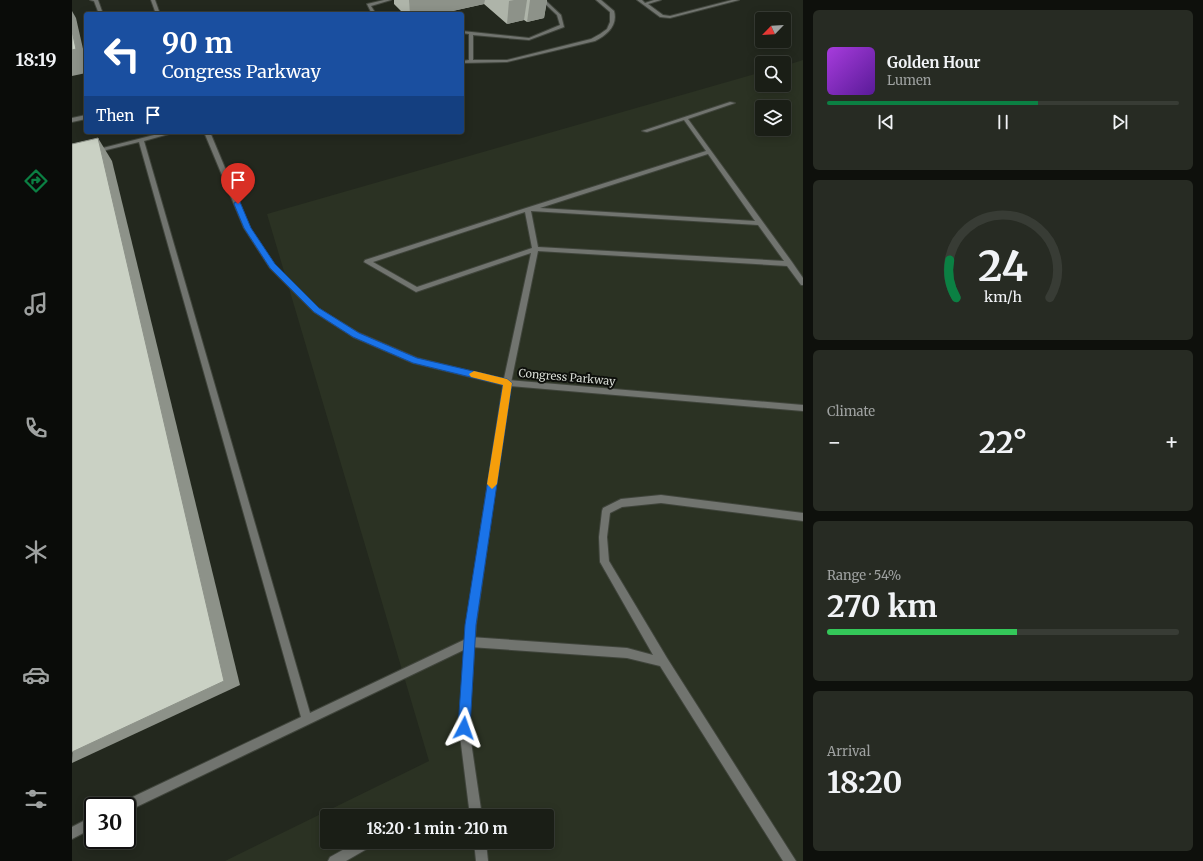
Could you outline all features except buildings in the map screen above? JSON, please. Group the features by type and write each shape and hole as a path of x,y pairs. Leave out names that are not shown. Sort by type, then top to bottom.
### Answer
{"street":[{"path":"92,0 96,0 100,12"},
{"path":"153,0 157,12"},
{"path":"373,12 369,5 389,0"},
{"path":"464,32 529,39 562,26 559,15 543,0"},
{"path":"464,62 507,61 567,47 601,36 610,28 613,17 612,12 598,0"},
{"path":"639,0 662,16 670,17 737,0"},
{"path":"645,4 660,0"},
{"path":"471,62 472,33"},
{"path":"644,131 732,103"},
{"path":"72,120 84,117"},
{"path":"685,118 803,283"},
{"path":"87,152 165,134"},
{"name":"Congress Parkway","path":"208,134 247,228 272,266 316,310 356,335 416,361 507,383 803,408"},
{"path":"141,140 307,720"},
{"path":"710,152 367,262 416,290 535,249 790,264"},
{"path":"528,210 761,223"},
{"path":"475,809 464,728 470,625 507,383 535,249 528,210"},
{"path":"790,861 663,662 605,562 603,537 606,511 621,503 661,499 803,517"},
{"path":"136,801 470,642 627,653 663,662"},
{"path":"72,833 84,827"},
{"path":"334,861 355,849"},
{"path":"481,849 482,861"}],"shaded area":[{"path":"803,60 803,861 225,861 320,814 320,849 554,849 554,809 331,809 429,761 267,214 755,74 755,92 791,92 791,64"}],"slow traffic":[{"path":"474,374 507,383 492,484"}],"route":[{"path":"238,204 247,228 272,266 316,310 356,335 416,361 507,383 470,625 464,728"}]}
